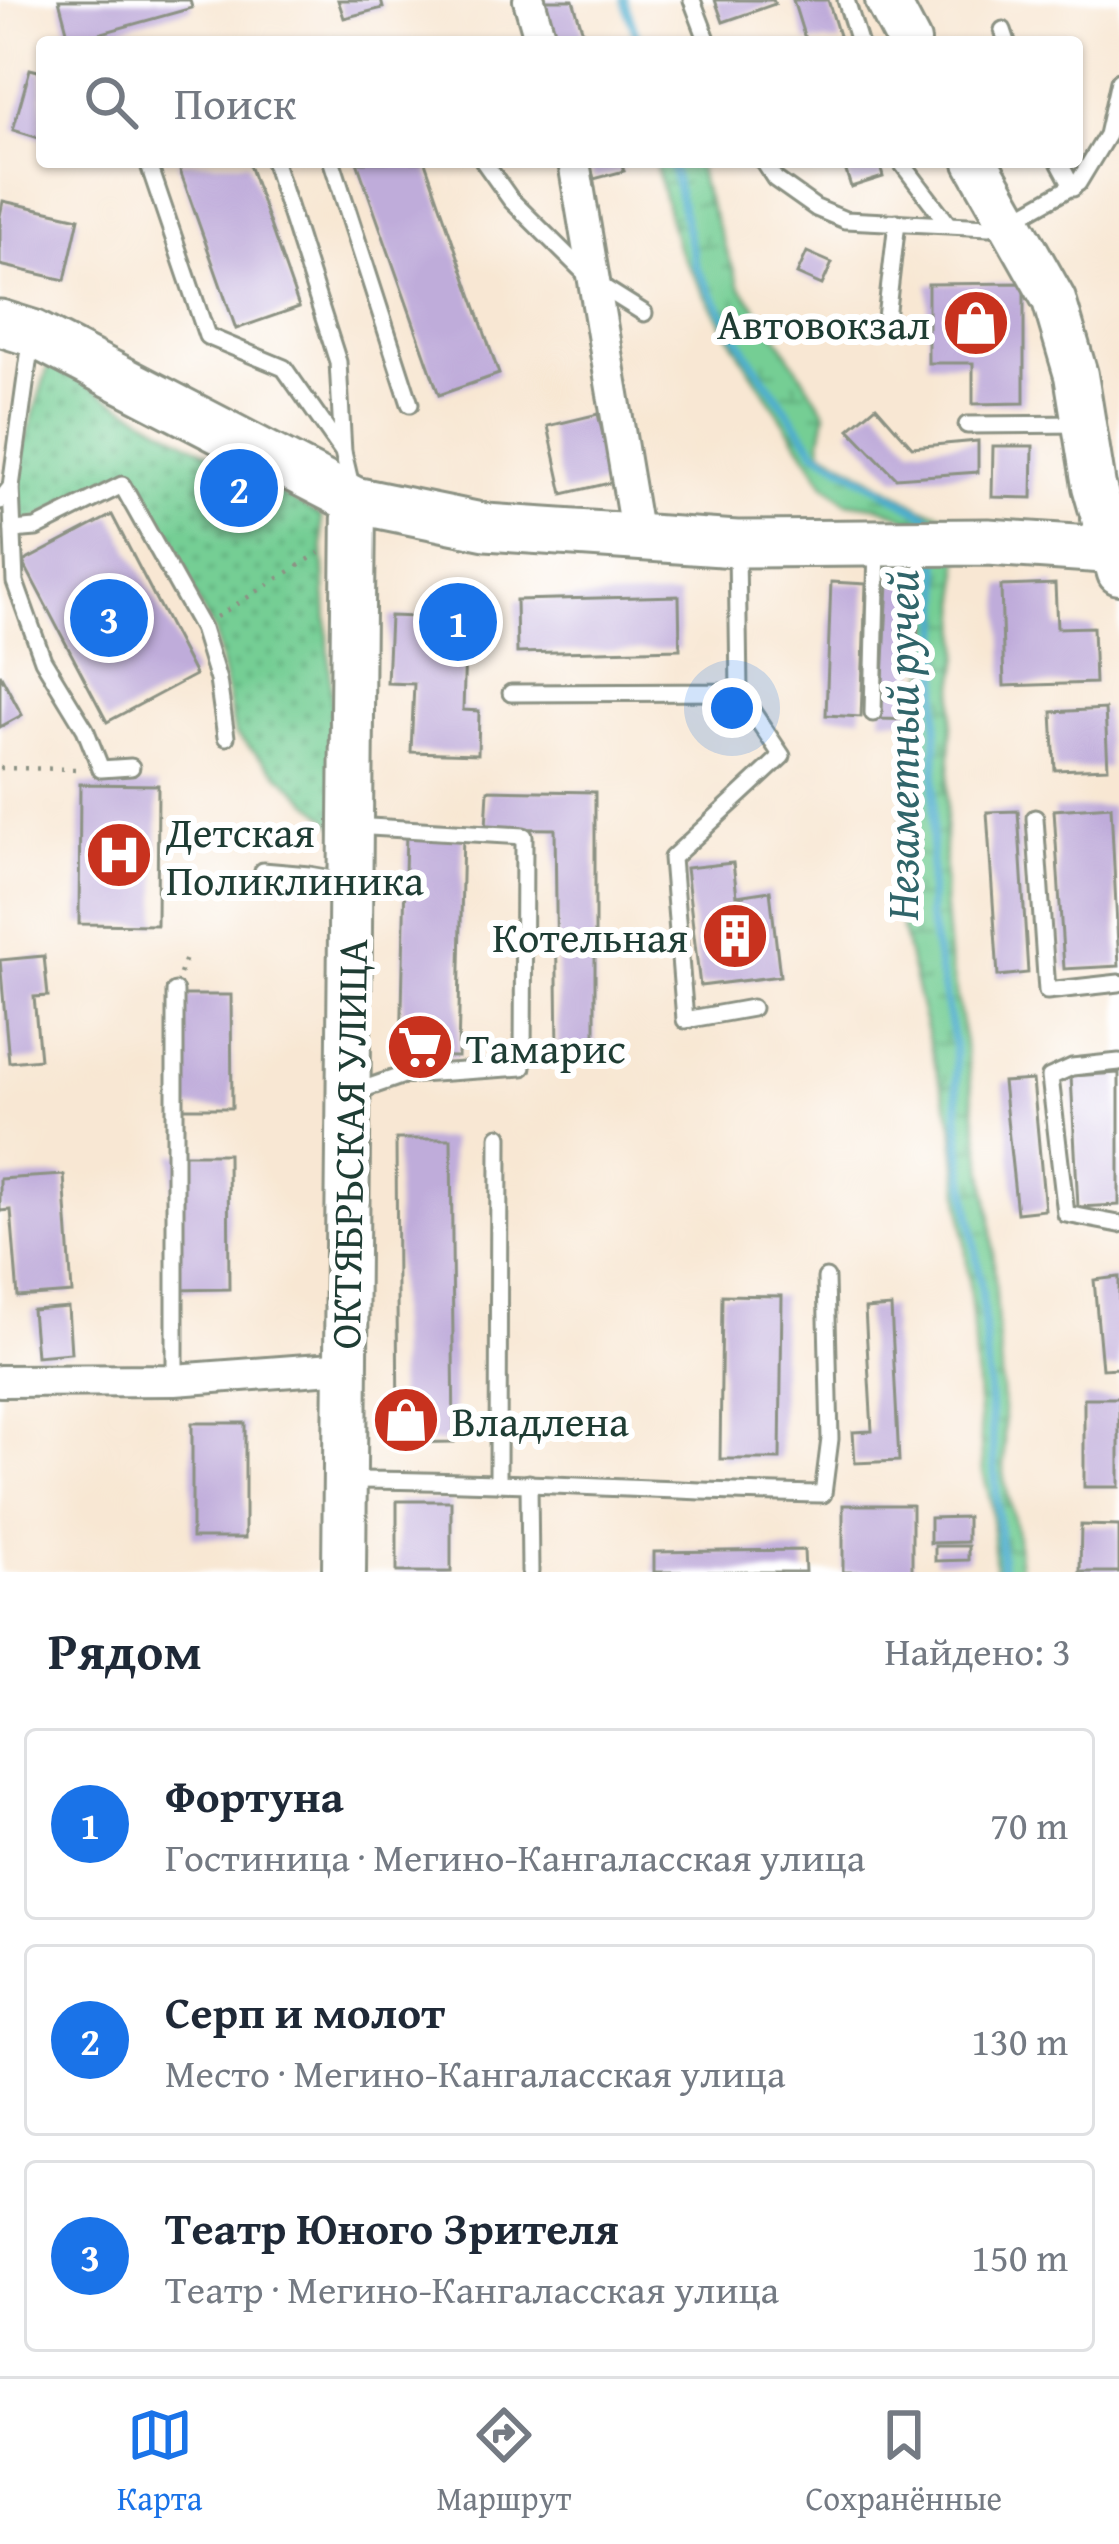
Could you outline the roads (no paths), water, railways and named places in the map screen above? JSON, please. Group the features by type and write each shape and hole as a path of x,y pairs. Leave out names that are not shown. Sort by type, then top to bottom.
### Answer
{"main road":[{"path":"887,0 906,36"},
{"path":"16,328 354,515 737,544 988,542 1117,558 1094,486 1076,375 1054,300 980,168"},
{"name":"ОКТЯБРЬСКАЯ УЛИЦА","path":"344,1572 354,515"}],"street":[{"path":"529,0 539,36"},
{"path":"575,168 637,536"},
{"path":"0,1381 175,1379 346,1367"}],"lane":[{"path":"692,0 707,36"},
{"path":"847,0 857,36"},
{"path":"768,168 775,179 816,208 845,220 989,227 1011,221 1073,188 1107,136 1119,81"},
{"path":"150,168 207,336 284,368 343,452"},
{"path":"276,168 338,362 343,452 354,515"},
{"path":"334,168 410,404"},
{"path":"488,168 511,200 593,281 644,313"},
{"path":"906,168 948,224"},
{"path":"1063,168 1073,188"},
{"path":"886,318 897,222"},
{"path":"16,328 6,494 15,582 44,660 85,729 101,769 131,767"},
{"path":"967,425 1084,424"},
{"path":"13,530 36,527 122,485 201,626 218,680 226,737"},
{"path":"873,713 896,542"},
{"path":"737,544 739,692 782,756 672,858 685,1020 752,1008"},
{"path":"511,693 739,692"},
{"path":"1035,818 1047,991 1119,983"},
{"path":"349,1094 404,1076 523,1067 524,836 351,826"},
{"path":"263,872 309,874 351,883"},
{"path":"175,991 175,1379"},
{"path":"1119,1062 1072,1067 1050,1078 1066,1214 1119,1224"},
{"path":"498,1482 499,1136"},
{"path":"345,1480 823,1494 830,1439 826,1278"},
{"path":"529,1483 530,1572"}],"waterway":[{"name":"Незаметный ручей","path":"624,0 637,36"},
{"name":"Незаметный ручей","path":"672,168 696,267 750,358 816,451 929,517 931,527"},
{"name":"Незаметный ручей","path":"937,559 942,593 929,917 954,1043 961,1151 982,1293 1002,1572"}],"place":[{"name":"Автовокзал","path":"976,323"},
{"name":"Серп и молот","path":"239,488"},
{"name":"Театр Юного Зрителя","path":"109,618"},
{"name":"Фортуна","path":"458,622"},
{"name":"Детская Поликлиника","path":"119,855"},
{"name":"Котельная","path":"735,936"},
{"name":"Тамарис","path":"420,1047"},
{"name":"Владлена","path":"406,1420"}]}
